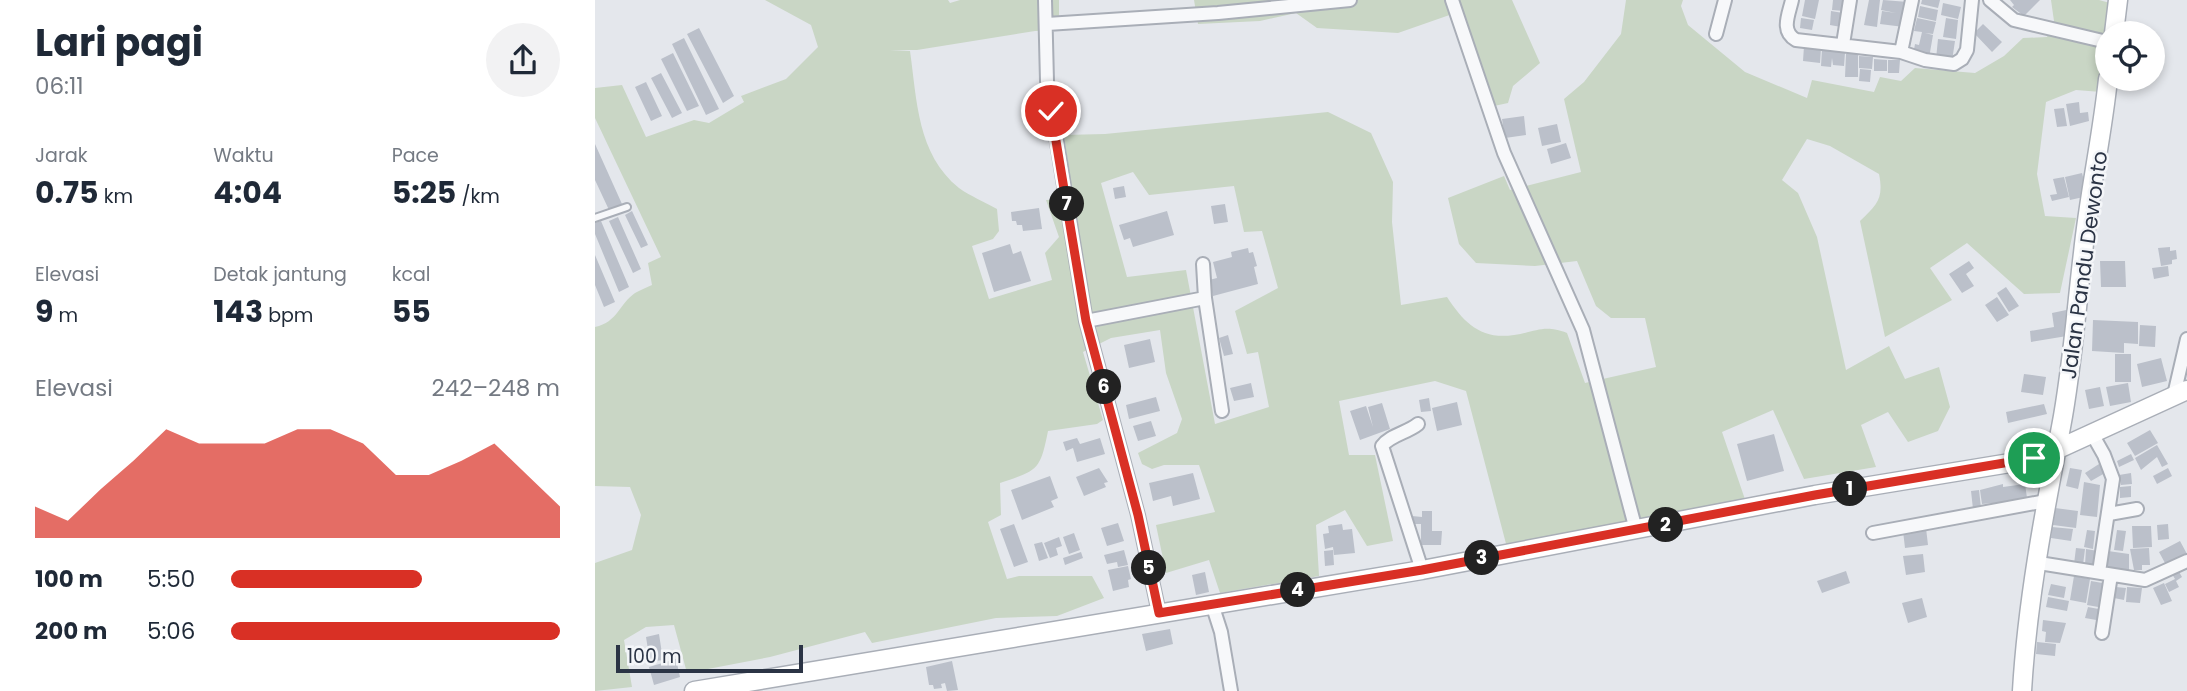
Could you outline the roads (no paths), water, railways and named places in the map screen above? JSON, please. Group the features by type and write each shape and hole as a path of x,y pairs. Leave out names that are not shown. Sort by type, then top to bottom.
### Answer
{"street":[{"path":"1045,0 1047,80 1086,321 1138,515 1159,613"},
{"path":"1047,24 1218,13 1350,0"},
{"path":"1452,0 1504,153 1583,330 1636,530"},
{"path":"1716,34 1725,0"},
{"path":"1792,0 1786,29 1790,36 1801,41 1901,52 1948,65 1959,62 1967,50 1972,0"},
{"path":"1843,44 1850,0"},
{"path":"1901,52 1912,0"},
{"path":"1990,0 2014,20 2095,39"},
{"path":"2115,21 2118,0"},
{"name":"Jalan Pandu Dewonto","path":"2022,691 2024,653 2056,450 2106,91"},
{"path":"1203,264 1205,298 1222,411"},
{"path":"1086,321 1205,298"},
{"path":"694,691 757,678 991,643 1422,570 1815,495 2022,461 2056,450 2181,393 2187,339"},
{"path":"1418,424 1405,433 1386,440 1382,446 1422,570"},
{"path":"2091,432 2105,455 2113,479 2102,633"},
{"path":"1873,533 2046,501"},
{"path":"2109,514 2137,509"},
{"path":"2039,563 2145,580 2187,561"},
{"path":"1212,604 1221,632 1231,691"}],"lane":[{"path":"595,218 627,207"}]}
